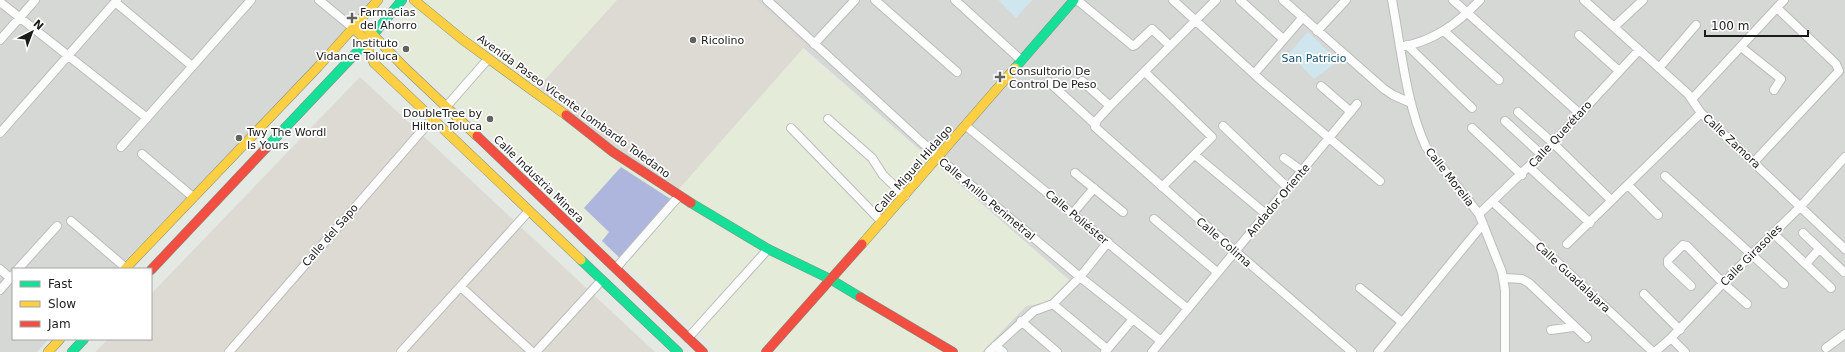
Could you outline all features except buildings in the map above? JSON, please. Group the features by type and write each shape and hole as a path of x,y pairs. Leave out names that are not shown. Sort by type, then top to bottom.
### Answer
{"main road":[{"path":"127,268 360,21 378,0"},
{"path":"152,269 370,38 402,0"},
{"name":"Avenida Paseo Vicente Lombardo Toledano","path":"414,0 613,152 679,196 768,249 830,280 953,352"},
{"name":"Calle Miguel Hidalgo","path":"766,352 939,158 1021,60 1076,0"},
{"name":"Calle Industria Minera","path":"360,21 370,38 369,53 374,63 676,352"},
{"name":"Calle Industria Minera","path":"353,28 370,38 402,65 704,352"},
{"path":"390,79 392,70 402,65"},
{"path":"560,240 571,227"},
{"name":"Avenida Paseo Vicente Lombardo Toledano","path":"830,280 943,352"},
{"path":"48,352 59,340"},
{"path":"72,352 83,340"}],"street":[{"path":"0,40 35,0"},
{"path":"120,147 251,0"},
{"path":"319,0 353,28"},
{"name":"Calle Anillo Perimetral","path":"766,0 939,158 1080,277 1161,341"},
{"path":"814,44 855,0"},
{"path":"875,0 957,72"},
{"path":"955,0 1021,60"},
{"path":"1076,0 1133,46 1152,28 1166,42"},
{"path":"1173,0 1328,139 1380,181"},
{"path":"1096,127 1110,106 1216,0"},
{"path":"1240,0 1283,39"},
{"path":"1283,0 1384,89 1411,103"},
{"path":"1317,31 1346,0"},
{"name":"Calle Morelia","path":"1392,0 1404,46 1411,103 1421,136 1426,147 1479,214 1504,278 1505,352"},
{"path":"1453,0 1580,113"},
{"path":"1404,46 1420,42 1444,31 1467,13 1480,0"},
{"name":"Calle Zamora","path":"1584,0 1692,99 1701,112 1845,249"},
{"path":"1614,27 1643,0"},
{"path":"1692,99 1784,0"},
{"path":"0,132 69,56 116,1 192,66"},
{"path":"0,2 147,118"},
{"path":"1754,162 1839,71 1838,66 1777,8"},
{"path":"1254,74 1303,17"},
{"path":"1659,68 1696,25"},
{"path":"1444,31 1499,80"},
{"path":"1578,35 1619,71"},
{"path":"1404,46 1472,108"},
{"path":"1741,47 1781,80 1774,90"},
{"name":"Calle Querétaro","path":"1479,214 1542,155 1639,50"},
{"path":"446,107 488,58"},
{"path":"1145,72 1212,137 1162,187"},
{"path":"1082,81 1110,106"},
{"name":"Calle Colima","path":"1049,82 1162,187 1352,352"},
{"path":"1321,86 1351,112"},
{"name":"Andador Oriente","path":"1152,352 1357,104"},
{"path":"1518,112 1553,143 1611,200"},
{"path":"1567,244 1701,112"},
{"name":"Calle del Sapo","path":"229,352 432,119"},
{"path":"828,119 872,158 883,175 905,196"},
{"path":"1505,121 1542,155"},
{"name":"Calle Poliéster","path":"966,126 1188,309"},
{"path":"1223,126 1288,188"},
{"path":"791,128 882,222"},
{"path":"1472,128 1522,174"},
{"path":"142,154 193,198"},
{"path":"1195,154 1266,214"},
{"path":"1284,158 1302,172"},
{"name":"Calle Girasoles","path":"1654,352 1680,330 1723,283 1801,206 1845,158"},
{"path":"1529,167 1590,223"},
{"path":"1075,173 1124,212"},
{"path":"1665,176 1784,284"},
{"path":"1628,184 1658,215"},
{"path":"1073,213 1094,188"},
{"path":"616,268 679,196"},
{"name":"Calle Guadalajara","path":"1493,202 1654,352"},
{"path":"401,352 528,212"},
{"path":"1154,219 1217,272"},
{"path":"71,221 125,268"},
{"path":"1378,352 1483,224"},
{"path":"19,268 57,226"},
{"path":"1773,233 1830,288"},
{"path":"1803,234 1844,272"},
{"path":"988,352 1021,321 1039,308 1053,304 1080,277 1108,242"},
{"path":"1691,286 1668,264 1668,260 1683,245 1687,246 1723,283 1747,304"},
{"path":"688,338 768,249"},
{"path":"1806,264 1819,249"},
{"path":"0,269 12,277 0,290"},
{"path":"1504,278 1522,279 1526,281 1573,327 1587,338"},
{"path":"536,352 601,281"},
{"path":"461,287 532,352"},
{"path":"1360,288 1402,322"},
{"path":"1644,294 1680,330"},
{"path":"1053,304 1106,350 1133,319"},
{"path":"1021,321 1056,352"},
{"path":"1551,330 1573,327"},
{"path":"1826,348 1845,334"},
{"path":"1672,338 1685,352"},
{"path":"995,346 1002,352"}],"shaded area":[{"path":"0,0 377,0 118,268 12,268 12,340 48,340 37,352 0,352"},
{"path":"412,0 751,0 821,66 1069,280 1048,302 1026,306 982,352 719,352 386,39"},
{"name":"Ricolino","path":"617,0 757,0 806,45 678,190 534,92"},
{"path":"752,0 1845,0 1845,352 982,352 1026,306 1048,302 1069,280 808,52"},
{"path":"360,77 655,352 95,352 107,340 152,340 152,293"},
{"path":"621,167 672,200 622,260 602,241 609,232 584,208"}],"green space":[{"path":"1032,0 1016,18 999,1"},
{"name":"San Patricio","path":"1308,32 1338,61 1314,79 1289,53"}],"traffic: fast":[{"path":"266,148 373,35 402,0"},
{"path":"1015,68 1074,0"},
{"path":"691,203 768,249 830,279 860,297"},
{"path":"581,260 678,352"},
{"path":"72,352 83,340"}],"traffic: slow":[{"path":"126,268 318,67 378,0"},
{"path":"414,0 463,40 566,115"},
{"path":"360,21 402,65 477,136"},
{"path":"353,28 367,41 369,53 374,63 581,260"},
{"path":"862,244 1015,68"},
{"path":"48,352 59,340"}],"traffic: jam":[{"path":"566,115 613,152 691,203"},
{"path":"477,136 703,352"},
{"path":"152,269 266,148"},
{"path":"766,352 862,244"},
{"path":"860,297 953,352"}],"place":[{"name":"Farmacias del Ahorro","path":"352,18"},
{"name":"Ricolino","path":"693,40"},
{"name":"Instituto Vidance Toluca","path":"406,49"},
{"name":"Consultorio De Control De Peso","path":"1000,77"},
{"name":"DoubleTree by Hilton Toluca","path":"490,119"},
{"name":"Twy The Wordl Is Yours","path":"239,138"}]}
